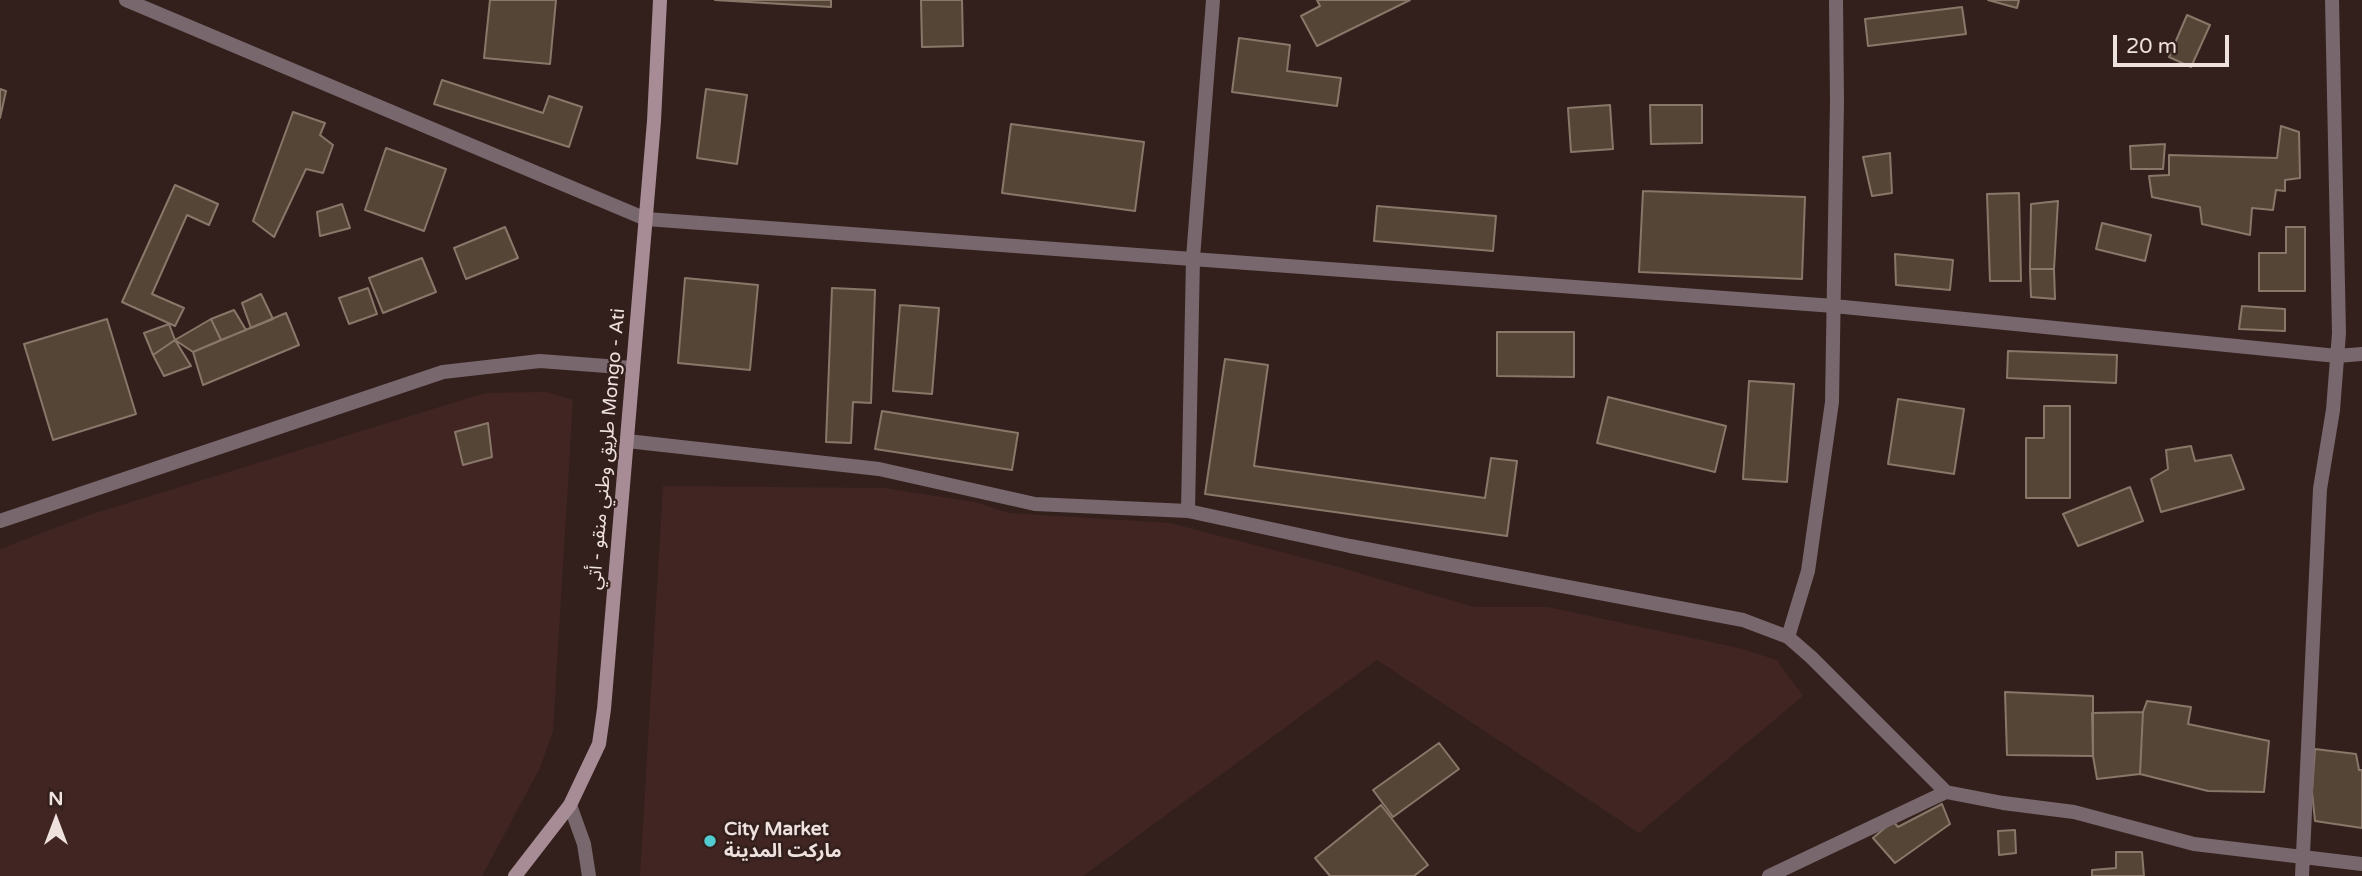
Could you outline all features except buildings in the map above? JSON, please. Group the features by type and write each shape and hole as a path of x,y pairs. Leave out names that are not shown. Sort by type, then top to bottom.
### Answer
{"main road":[{"name":"طريق وطني منقو - أتي Mongo - Ati","path":"515,876 570,804 599,744 634,369 660,0"}],"street":[{"path":"126,0 646,219 1834,306 2337,356 2362,354"},
{"path":"1188,511 1194,258 1213,0"},
{"path":"1788,637 1808,571 1832,402 1836,0"},
{"path":"2302,876 2320,489 2333,410 2337,356 2332,0"},
{"path":"0,521 443,372 540,361 634,369"},
{"path":"627,441 879,469 1035,504 1188,511 1350,546 1730,617 1788,637 1946,792 2074,812 2194,844 2362,864"},
{"path":"1769,876 1946,792"},
{"path":"570,804 584,844 589,876"}],"shaded area":[{"path":"546,392 573,400 553,731 540,768 482,876 0,876 0,549 92,514 485,393"},
{"path":"663,486 884,488 975,502 1009,513 1170,523 1335,566 1474,607 1548,607 1739,648 1777,660 1803,696 1639,833 1377,660 1083,876 640,876"}],"place":[{"name":"City Market ماركت المدينة","path":"710,841"}]}
